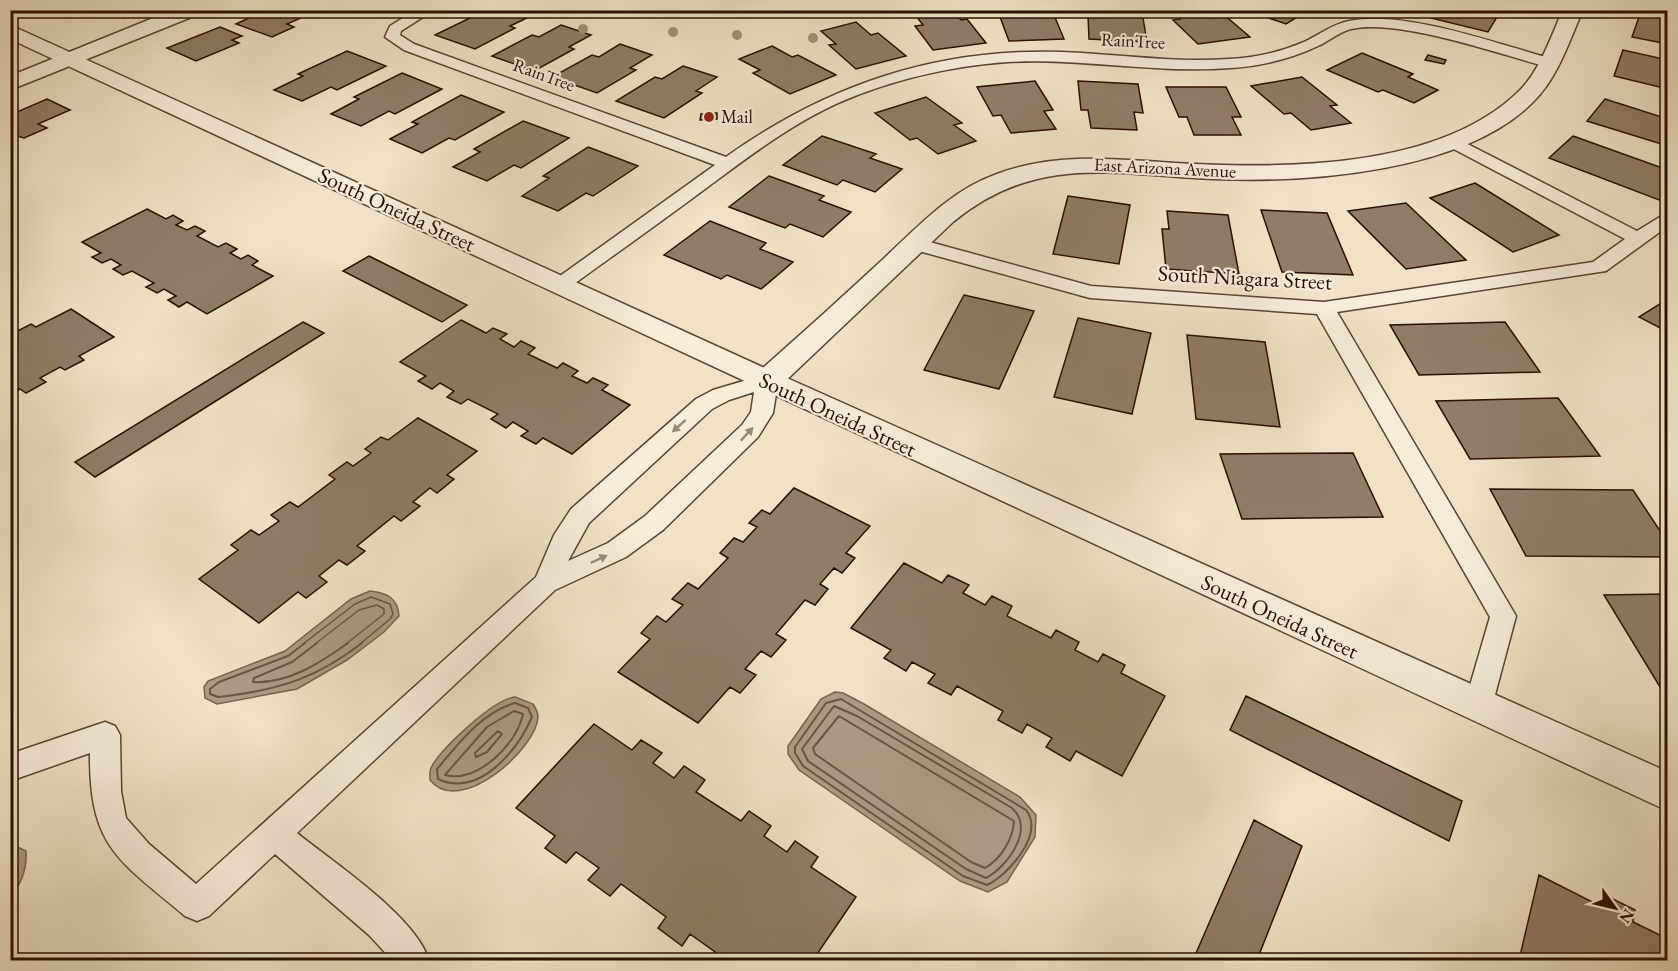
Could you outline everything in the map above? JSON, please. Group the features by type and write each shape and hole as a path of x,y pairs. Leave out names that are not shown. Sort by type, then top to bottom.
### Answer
{"street":[{"path":"10,84 192,10"},
{"name":"East Arizona Avenue","path":"768,381 972,193 1007,178 1044,168 1093,163 1226,173 1299,171 1390,158 1452,141 1483,127 1516,106 1535,86 1573,10"},
{"name":"South Oneida Street","path":"10,30 768,381 1668,792"}],"lane":[{"name":"RainTree","path":"427,10 393,30 392,37 409,47 728,164"},
{"name":"RainTree","path":"560,285 728,164 794,120 829,102 899,78 987,60 1056,57 1197,64 1234,63 1286,53 1310,45 1339,29 1370,23 1412,29 1548,62"},
{"path":"1452,141 1638,239"},
{"name":"South Niagara Street","path":"915,244 1090,292 1324,308 1599,267 1668,217"},
{"path":"1324,308 1503,616 1478,706"},
{"path":"10,768 105,735 108,804 113,825 126,842 197,905 546,583 617,550 654,523 750,431 762,413 768,381 721,394 704,404 603,494 580,516 567,535 546,583"},
{"path":"274,834 381,923 395,936 412,960"}],"water":[{"path":"370,591 382,593 394,601 399,616 384,632 347,660 297,689 217,704 205,698 204,687 208,681 285,651 351,599"},
{"path":"835,692 843,693 864,704 1020,797 1036,815 1035,837 1007,882 988,892 960,881 799,770 788,754 788,746 821,699"},
{"path":"515,697 533,704 538,717 534,730 525,745 511,761 477,785 459,791 443,789 430,780 432,766 458,736 495,706"},
{"path":"11,844 26,851 26,857 21,881 11,896"}],"building":[{"path":"105,10 144,10 124,18"},
{"path":"266,10 311,10 314,12 287,24 294,27 272,37 236,24"},
{"path":"494,10 520,10 533,15 510,26 515,28 475,49 435,35 476,15 482,17"},
{"path":"953,10 961,20 967,19 986,43 933,50 915,26 923,25 913,12"},
{"path":"1006,10 1045,10 1047,15 1054,15 1064,39 1009,41 1000,17 1008,16"},
{"path":"1095,10 1135,10 1136,17 1143,18 1147,42 1089,39 1088,15 1096,15"},
{"path":"1171,10 1212,10 1216,15 1223,14 1250,37 1198,44 1173,20 1180,19"},
{"path":"1246,10 1309,10 1286,24"},
{"path":"1436,10 1500,12 1488,32 1431,18"},
{"path":"1640,14 1668,19 1668,44 1632,37"},
{"path":"856,22 871,35 878,33 906,56 856,69 829,45 836,44 821,31"},
{"path":"561,25 591,35 569,47 574,49 534,71 492,56 532,35 539,37"},
{"path":"220,27 242,36 232,40 239,43 196,61 167,48"},
{"path":"620,44 652,55 630,68 636,70 597,93 552,77 592,55 599,57"},
{"path":"772,46 792,57 798,55 836,75 790,94 753,73 760,70 739,59"},
{"path":"1623,50 1668,60 1668,89 1614,76"},
{"path":"347,51 386,66 337,90 331,87 302,101 274,90 303,76 298,74"},
{"path":"1362,53 1413,74 1408,77 1438,90 1414,103 1383,90 1378,92 1327,70"},
{"path":"1428,55 1446,60 1444,64 1425,60"},
{"path":"683,66 717,77 696,91 702,93 664,118 616,101 655,77 662,79"},
{"path":"402,73 442,89 395,114 389,111 361,126 331,114 359,99 354,97"},
{"path":"1302,77 1337,105 1330,106 1351,123 1311,130 1291,113 1284,114 1251,86"},
{"path":"1035,81 1053,110 1044,111 1056,129 1011,133 1001,115 993,116 977,87"},
{"path":"1078,81 1138,84 1143,113 1134,112 1137,130 1091,128 1088,110 1081,110"},
{"path":"1166,87 1226,87 1241,117 1232,117 1241,135 1194,135 1187,117 1179,117"},
{"path":"461,95 504,112 455,140 449,138 422,153 390,139 418,124 412,122"},
{"path":"926,97 962,123 954,125 976,141 938,154 917,138 910,140 875,113"},
{"path":"47,99 70,110 38,124 47,128 24,138 10,134 10,115"},
{"path":"1605,99 1668,119 1668,146 1587,121"},
{"name":"Mail","path":"717,113 717,119 700,120 701,114"},
{"path":"523,121 569,138 521,168 514,165 487,181 453,167 480,152 474,149"},
{"path":"822,136 876,154 870,158 902,169 875,192 843,180 837,185 783,165"},
{"path":"1573,136 1668,170 1668,191 1659,200 1549,158"},
{"path":"588,147 638,166 593,196 586,193 558,211 522,196 549,178 543,176"},
{"path":"769,176 824,196 819,200 851,212 823,237 790,224 785,228 729,207"},
{"path":"1475,183 1559,235 1513,252 1430,198"},
{"path":"1068,196 1130,205 1119,264 1053,254"},
{"path":"1406,203 1466,260 1406,269 1348,211"},
{"path":"147,209 166,219 173,215 183,221 176,225 187,230 195,226 205,231 197,236 218,247 226,243 237,249 230,253 241,259 248,255 258,261 252,265 273,276 207,314 187,302 179,307 168,300 176,296 164,289 157,293 146,287 154,283 132,271 123,275 113,269 121,265 111,259 102,263 92,257 101,253 82,242"},
{"path":"1261,210 1327,213 1353,275 1282,272"},
{"path":"1167,211 1228,215 1239,274 1166,269 1162,229 1169,229"},
{"path":"710,221 766,243 760,249 793,262 761,289 727,275 721,279 664,255"},
{"path":"369,256 467,305 442,322 343,271"},
{"path":"964,295 1034,311 999,389 924,370"},
{"path":"1666,300 1668,301 1668,332 1639,317"},
{"path":"71,309 114,337 79,356 84,360 65,370 60,367 40,378 46,382 26,393 20,389 10,395 10,341 17,338 12,334 31,324 36,327"},
{"path":"1078,318 1151,333 1132,414 1054,397"},
{"path":"461,320 486,333 493,328 507,334 500,339 514,347 521,341 535,348 528,354 557,368 563,363 578,371 572,376 587,383 593,378 608,385 602,390 630,405 572,454 543,438 536,444 521,436 528,431 513,422 506,428 491,419 498,414 468,399 461,404 447,397 454,391 440,383 432,389 418,381 426,376 400,362"},
{"path":"303,322 324,333 95,477 75,462"},
{"path":"1505,322 1540,372 1419,375 1390,325"},
{"path":"1187,335 1265,342 1280,427 1196,419"},
{"path":"1558,398 1600,456 1470,459 1436,401"},
{"path":"418,418 477,451 447,475 454,479 437,493 430,488 413,502 420,506 401,521 394,516 357,546 365,551 347,565 339,560 319,576 327,582 306,598 298,592 259,623 199,579 238,550 231,545 251,530 259,535 279,521 271,515 290,502 298,507 335,479 329,475 347,462 353,466 371,453 365,449 381,437 388,440"},
{"path":"1353,453 1383,517 1242,519 1220,454"},
{"path":"794,488 870,526 846,553 855,558 842,573 834,568 820,584 828,589 815,605 805,600 776,634 786,640 771,657 761,651 745,669 756,675 740,693 730,687 698,723 618,672 650,639 641,633 657,616 666,622 683,605 672,599 688,583 698,589 728,558 720,553 734,538 743,542 757,527 749,523 762,510 770,514"},
{"path":"1490,489 1633,490 1668,543 1668,557 1526,556"},
{"path":"904,563 942,583 948,575 969,585 963,593 985,605 992,596 1012,606 1007,616 1051,638 1056,630 1079,642 1075,650 1098,662 1103,654 1125,665 1121,673 1165,696 1122,776 1076,751 1070,761 1046,747 1052,738 1027,724 1022,733 998,720 1003,711 957,686 951,695 928,683 935,674 912,662 906,671 884,658 891,650 851,628"},
{"path":"1668,594 1668,700 1604,595"},
{"path":"1246,696 1462,801 1449,841 1230,730"},
{"path":"594,724 632,750 641,740 662,753 653,763 674,778 684,766 705,780 696,792 741,821 749,811 771,826 764,836 787,852 795,841 818,857 811,867 856,897 813,960 708,960 715,952 690,934 682,946 658,928 666,917 621,884 610,896 588,880 599,868 576,852 566,863 545,848 555,836 516,808"},
{"path":"1254,820 1302,846 1257,960 1193,960"},
{"path":"1539,875 1600,906 1603,894 1635,910 1633,922 1668,939 1668,960 1519,960"}],"place":[{"name":"Mail","path":"709,117"}]}
